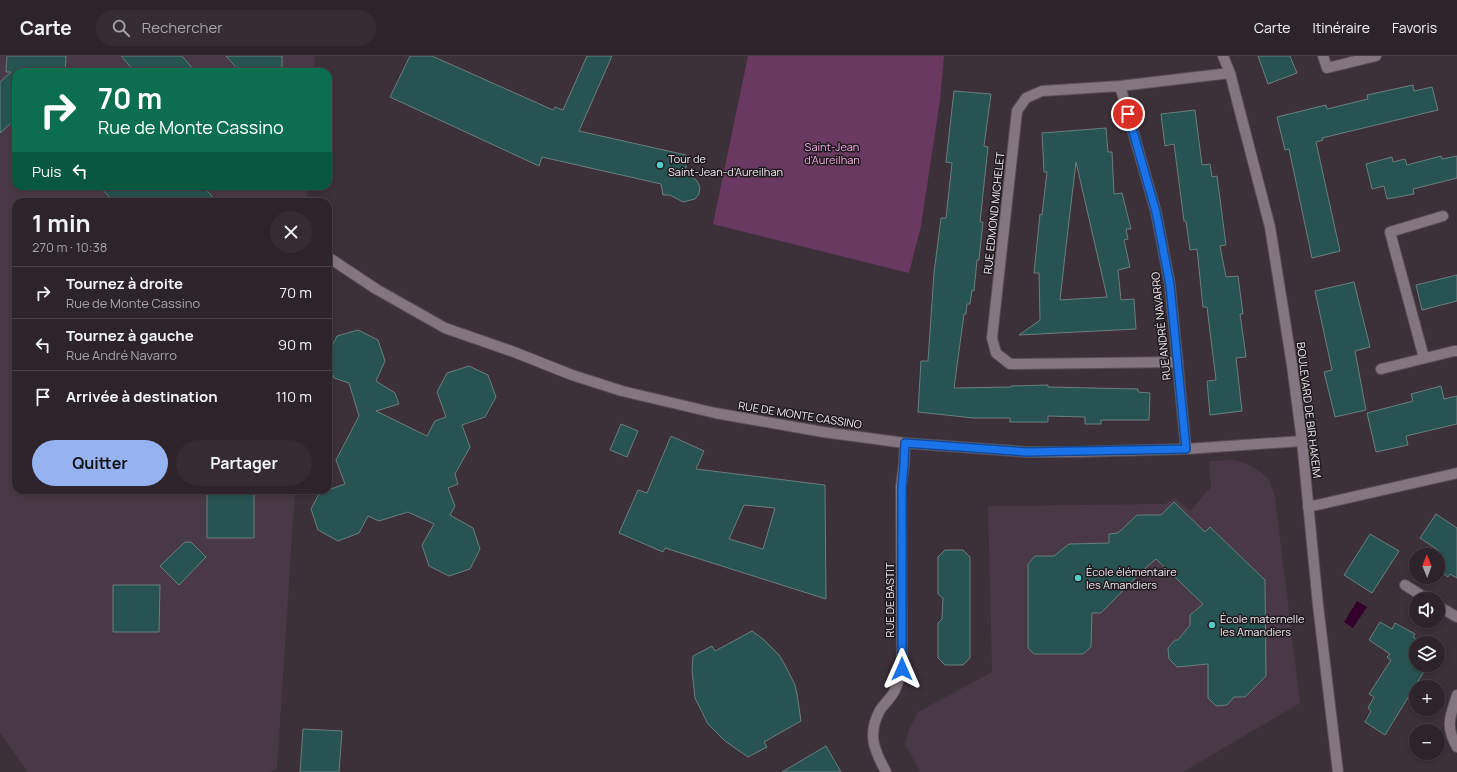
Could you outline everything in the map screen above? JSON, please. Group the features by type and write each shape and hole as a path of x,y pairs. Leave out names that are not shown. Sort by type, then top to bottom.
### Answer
{"street":[{"name":"BOULEVARD DE BIR HAKEIM","path":"1223,56 1230,73 1270,227 1292,365 1302,441 1318,606 1338,772"},
{"path":"1322,56 1327,68 1376,56"},
{"name":"RUE EDMOND MICHELET","path":"1178,362 1010,364 996,353 992,338 1017,111 1026,98 1042,91 1120,86 1230,73"},
{"name":"RUE ANDRÉ NAVARRO","path":"1120,86 1156,212 1170,285 1186,449"},
{"path":"1424,358 1390,232 1443,216"},
{"name":"RUE DE MONTE CASSINO","path":"332,260 376,288 445,328 508,350 572,375 622,391 715,413 823,432 905,443 1027,452 1186,449 1302,441"},
{"path":"1380,369 1454,350 1457,351"},
{"name":"RUE DE BASTIT","path":"886,772 879,760 872,739 875,723 881,710 895,691 902,669 902,487 905,443"},
{"path":"1308,507 1457,473"},
{"path":"1404,585 1416,592"},
{"path":"1445,610 1457,618"},
{"path":"1457,695 1449,722 1451,737 1457,747"}],"shaded area":[{"path":"0,56 315,56 314,68 12,68 12,190 308,190 307,198 12,198 12,494 295,494 277,768 271,772 28,772 0,733"},
{"path":"1234,460 1245,463 1258,470 1269,480 1275,497 1300,703 1183,772 920,772 905,744 909,730 918,712 992,672 988,506 1165,504 1175,498 1190,511 1211,487 1209,461"},
{"path":"1357,601 1367,607 1353,628 1344,622"}],"green space":[{"name":"Saint-Jean d'Aureilhan","path":"748,56 944,56 940,100 921,226 909,273 713,224"}],"building":[{"path":"7,56 66,56 65,68 12,68 12,122 0,133 0,82 11,72 6,72"},
{"path":"121,56 182,56 192,68 132,68"},
{"path":"226,56 282,56 282,68 236,68"},
{"path":"410,56 432,56 553,110 555,107 563,110 587,56 612,56 579,131 686,155 686,171 697,181 700,187 699,194 695,199 683,202 670,195 663,195 661,184 542,157 539,166 390,97"},
{"path":"1258,56 1290,56 1297,73 1268,84"},
{"path":"1413,85 1414,91 1432,87 1438,110 1322,138 1323,140 1316,142 1340,251 1312,258 1289,149 1285,150 1277,117 1326,105 1327,109 1368,99 1367,95"},
{"path":"954,91 991,94 984,146 988,147 980,222 983,222 979,260 977,260 974,291 972,290 970,304 967,304 966,314 964,314 954,388 1048,385 1048,387 1138,389 1138,392 1150,393 1149,420 1101,420 1101,424 1085,424 1085,417 1048,416 1048,422 1010,422 1010,418 973,418 918,412 921,361 928,361 934,273 941,218 946,218 952,163 946,162"},
{"path":"1195,110 1202,165 1210,164 1212,177 1217,176 1226,245 1220,246 1226,277 1238,276 1243,314 1240,314 1246,357 1236,358 1242,411 1210,415 1207,381 1216,380 1207,307 1203,307 1197,249 1190,250 1186,221 1184,221 1174,144 1165,146 1161,114"},
{"path":"1106,128 1108,152 1112,152 1114,194 1122,193 1131,229 1126,229 1128,239 1124,240 1130,267 1118,270 1121,300 1134,299 1136,329 1019,335 1040,320 1039,273 1034,273 1040,214 1042,215 1047,172 1044,172 1042,133","holes":["1076,162 1107,297 1060,300"]},
{"path":"1441,156 1442,159 1457,156 1457,178 1413,189 1414,194 1387,199 1384,186 1372,189 1366,164 1392,157 1393,162 1405,159 1407,165"},
{"path":"103,190 206,190 214,198 110,198"},
{"path":"1457,275 1457,301 1422,310 1416,285"},
{"path":"1354,282 1370,347 1355,351 1366,410 1335,417 1324,372 1332,370 1315,291"},
{"path":"358,330 378,340 385,361 376,381 395,393 399,404 376,411 427,436 435,421 446,417 437,392 447,373 469,366 488,375 496,397 485,417 462,425 470,447 455,474 458,484 448,488 455,506 450,515 473,528 480,549 470,569 449,576 429,566 422,545 434,524 408,512 379,521 368,516 359,533 338,541 318,530 311,509 319,494 332,494 332,489 345,484 336,460 359,416 349,383 334,378 332,372 332,346 337,336"},
{"path":"1441,386 1444,399 1457,396 1457,424 1406,436 1408,445 1376,452 1367,413 1413,401 1411,394"},
{"path":"621,424 638,431 627,457 610,450"},
{"path":"671,436 704,451 696,469 825,485 826,599 665,548 663,552 619,533 638,490 647,493","holes":["744,505 775,508 763,549 729,539"]},
{"path":"207,494 254,494 254,538 207,538"},
{"path":"1174,502 1205,532 1210,527 1265,580 1266,676 1245,697 1234,697 1227,705 1216,706 1208,698 1208,664 1177,667 1169,659 1168,648 1175,640 1178,640 1190,625 1190,615 1203,604 1156,559 1143,570 1101,613 1092,613 1091,647 1083,654 1034,654 1028,648 1028,564 1035,556 1054,556 1069,544 1109,543 1109,534 1118,533 1137,515 1161,515"},
{"path":"1436,514 1457,528 1457,578 1450,574 1448,577 1445,575 1445,548 1435,548 1420,538"},
{"path":"1370,534 1399,551 1372,593 1344,575"},
{"path":"185,542 191,542 206,557 179,585 160,566"},
{"path":"945,550 963,550 970,557 970,658 963,665 945,665 938,658 938,623 942,619 943,598 938,594 938,557"},
{"path":"113,585 160,585 159,632 113,632"},
{"path":"1380,622 1392,629 1395,623 1415,634 1414,636 1409,636 1409,672 1424,672 1419,680 1409,680 1409,696 1385,735 1365,722 1371,711 1368,708 1374,697 1369,694 1391,660 1387,657 1390,654 1369,640"},
{"path":"752,631 763,639 779,655 785,665 795,685 801,721 764,742 767,747 748,757 725,741 708,724 695,698 692,670 693,656 712,646 715,651"},
{"path":"303,729 342,731 339,772 300,772"},
{"path":"826,746 841,772 782,772"}],"place":[{"name":"Tour de Saint-Jean-d'Aureilhan","path":"660,165"},
{"name":"École élémentaire les Amandiers","path":"1078,578"},
{"name":"École maternelle les Amandiers","path":"1212,625"}],"route":[{"path":"902,669 902,487 905,443 1027,452 1186,449 1170,285 1156,212 1128,114"}]}
